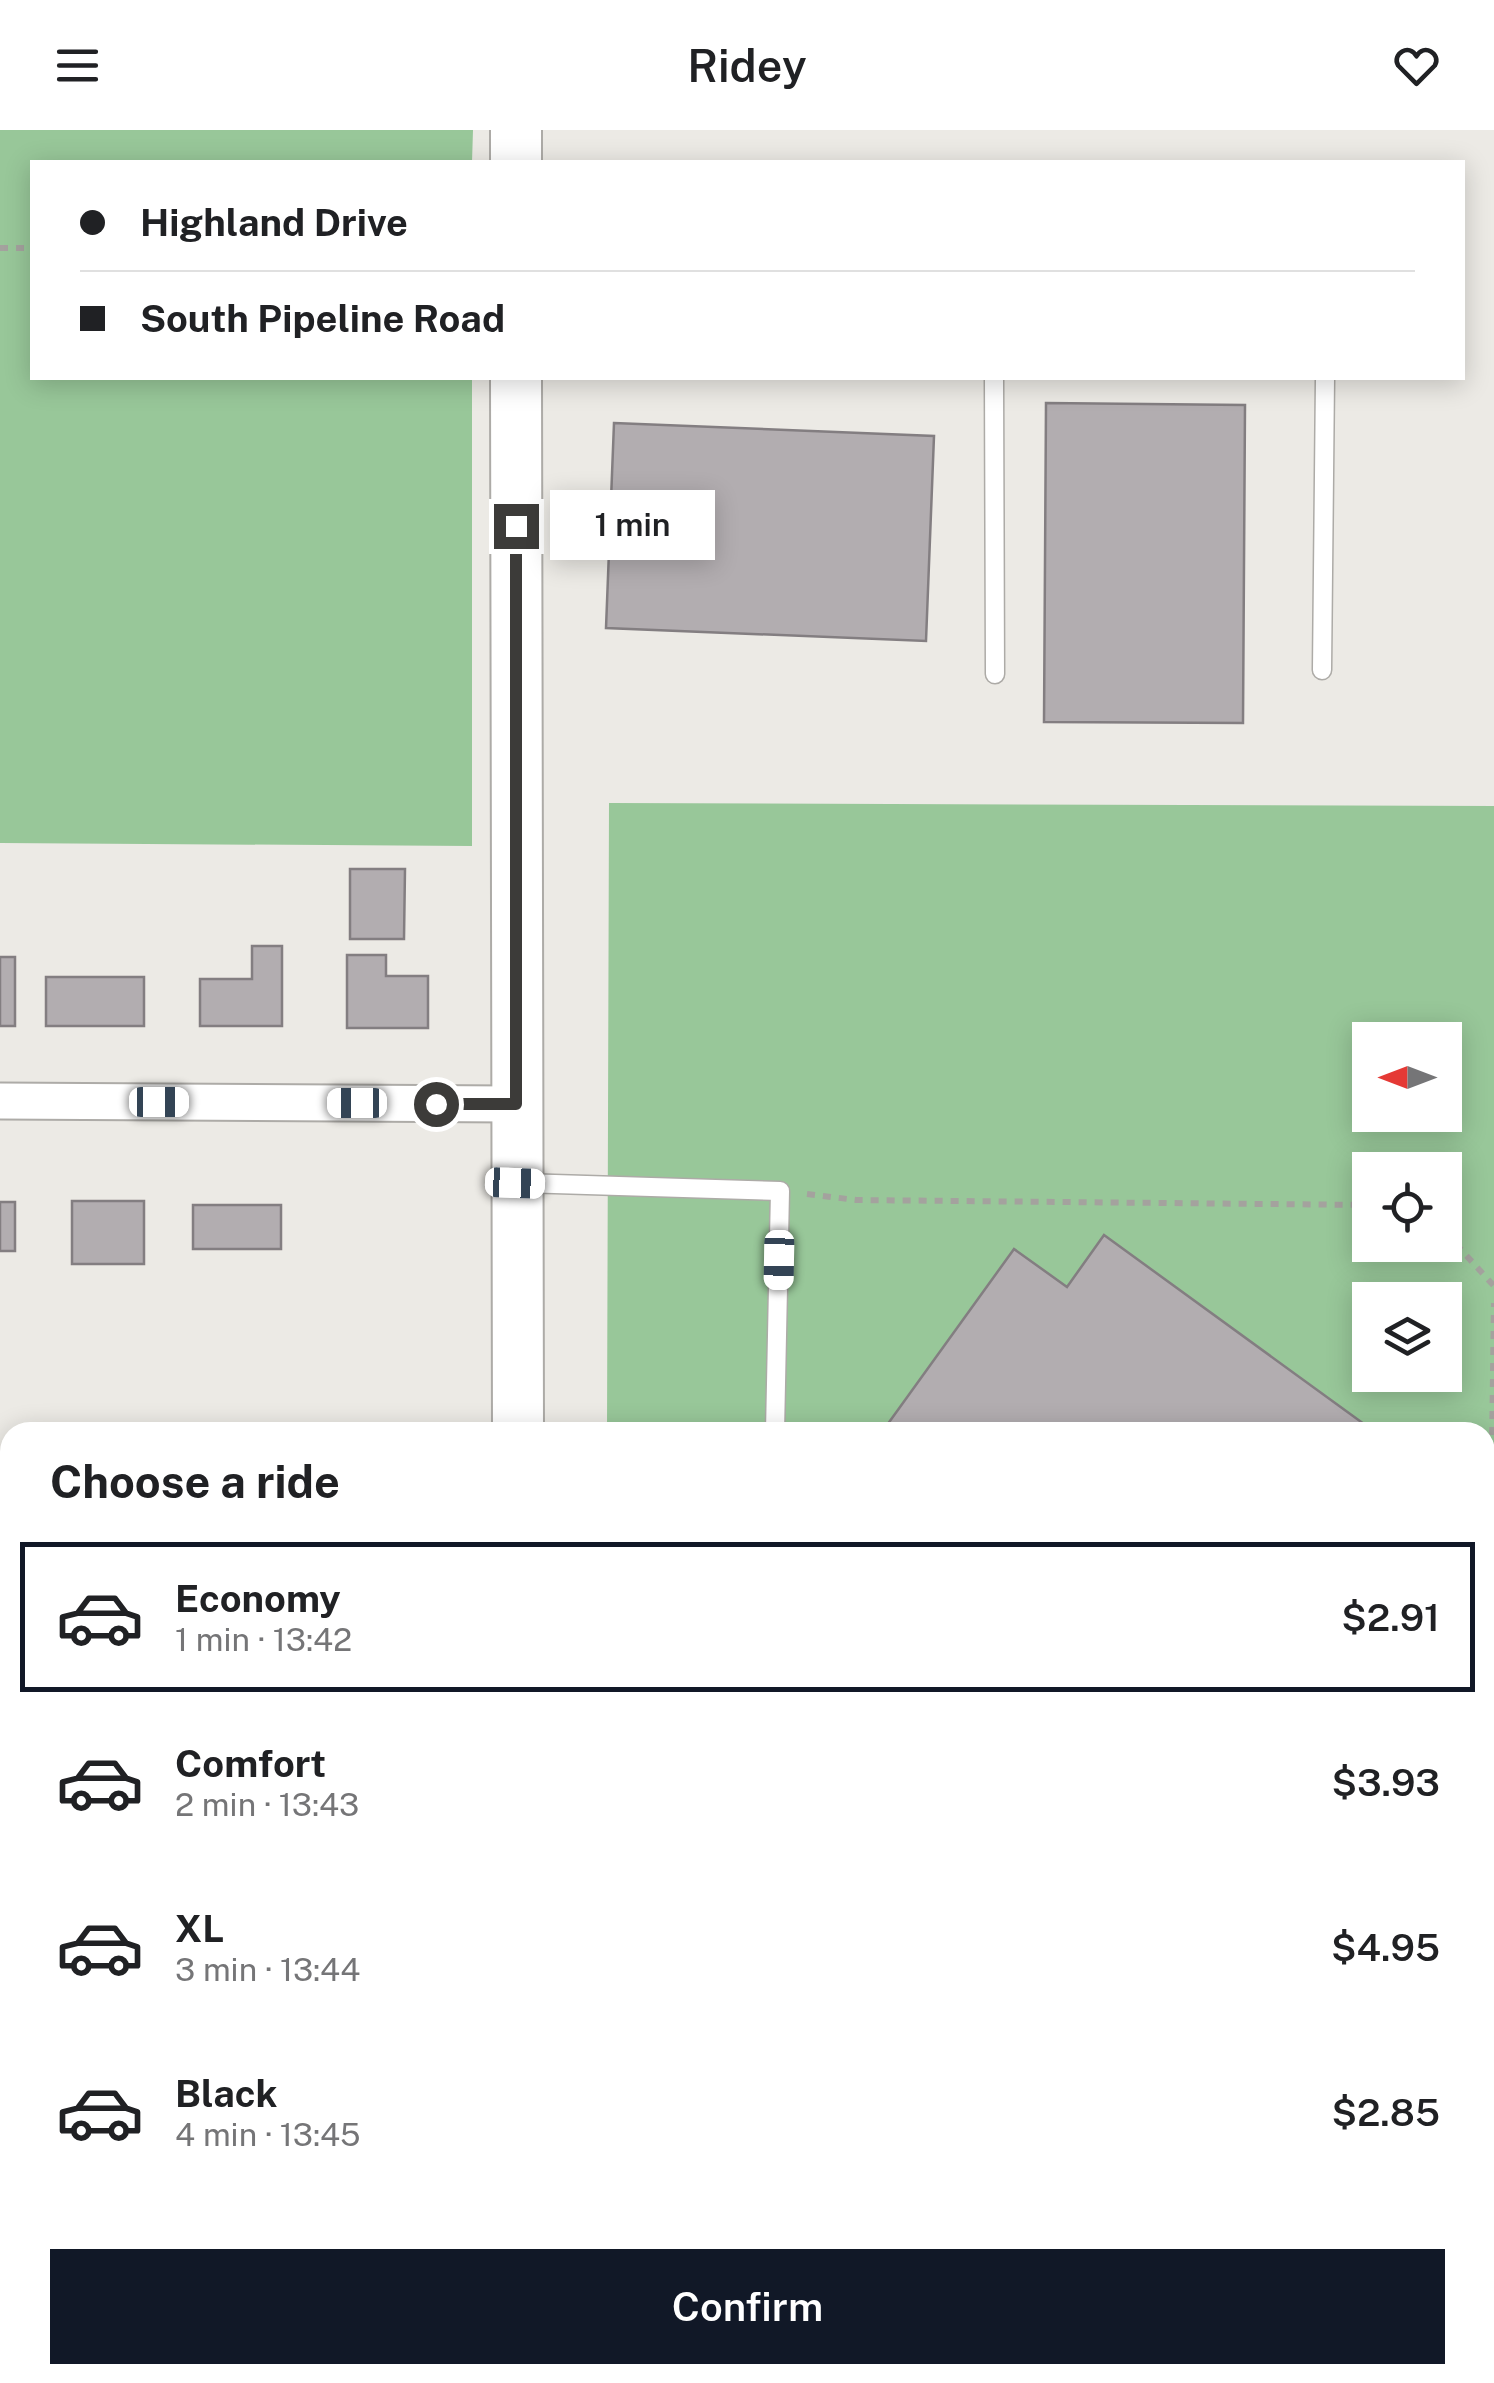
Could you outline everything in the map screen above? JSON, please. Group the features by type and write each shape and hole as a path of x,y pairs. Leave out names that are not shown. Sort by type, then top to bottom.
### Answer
{"street":[{"path":"516,130 516,160"},
{"path":"516,380 518,1422"},
{"path":"0,1102 516,1104"}],"lane":[{"path":"994,380 995,674"},
{"path":"1322,670 1324,380"},
{"path":"515,1183 780,1191 775,1422"}],"path":[{"path":"0,248 30,248"},
{"path":"780,1191 856,1200 1352,1206"},
{"path":"1462,1251 1494,1286"},
{"path":"1492,1422 1494,1303"}],"green space":[{"path":"0,130 473,130 472,160 30,160 30,380 472,380 472,846 0,843"},
{"path":"609,803 1494,806 1494,1422 607,1422"}],"building":[{"path":"1046,403 1245,405 1243,723 1044,722"},
{"path":"614,423 934,436 926,641 606,628"},
{"path":"350,869 405,869 404,939 350,939"},
{"path":"252,946 282,946 282,1026 200,1026 200,979 252,979"},
{"path":"347,955 386,955 386,976 428,976 428,1028 347,1028"},
{"path":"0,957 15,957 15,1026 0,1026"},
{"path":"46,977 144,977 144,1026 46,1026"},
{"path":"72,1201 144,1201 144,1264 72,1264"},
{"path":"0,1202 15,1202 15,1251 0,1251"},
{"path":"193,1205 281,1205 281,1249 193,1249"},
{"path":"1104,1235 1361,1422 889,1422 1014,1249 1067,1287"}],"route":[{"path":"436,1104 516,1104 516,526"}]}
